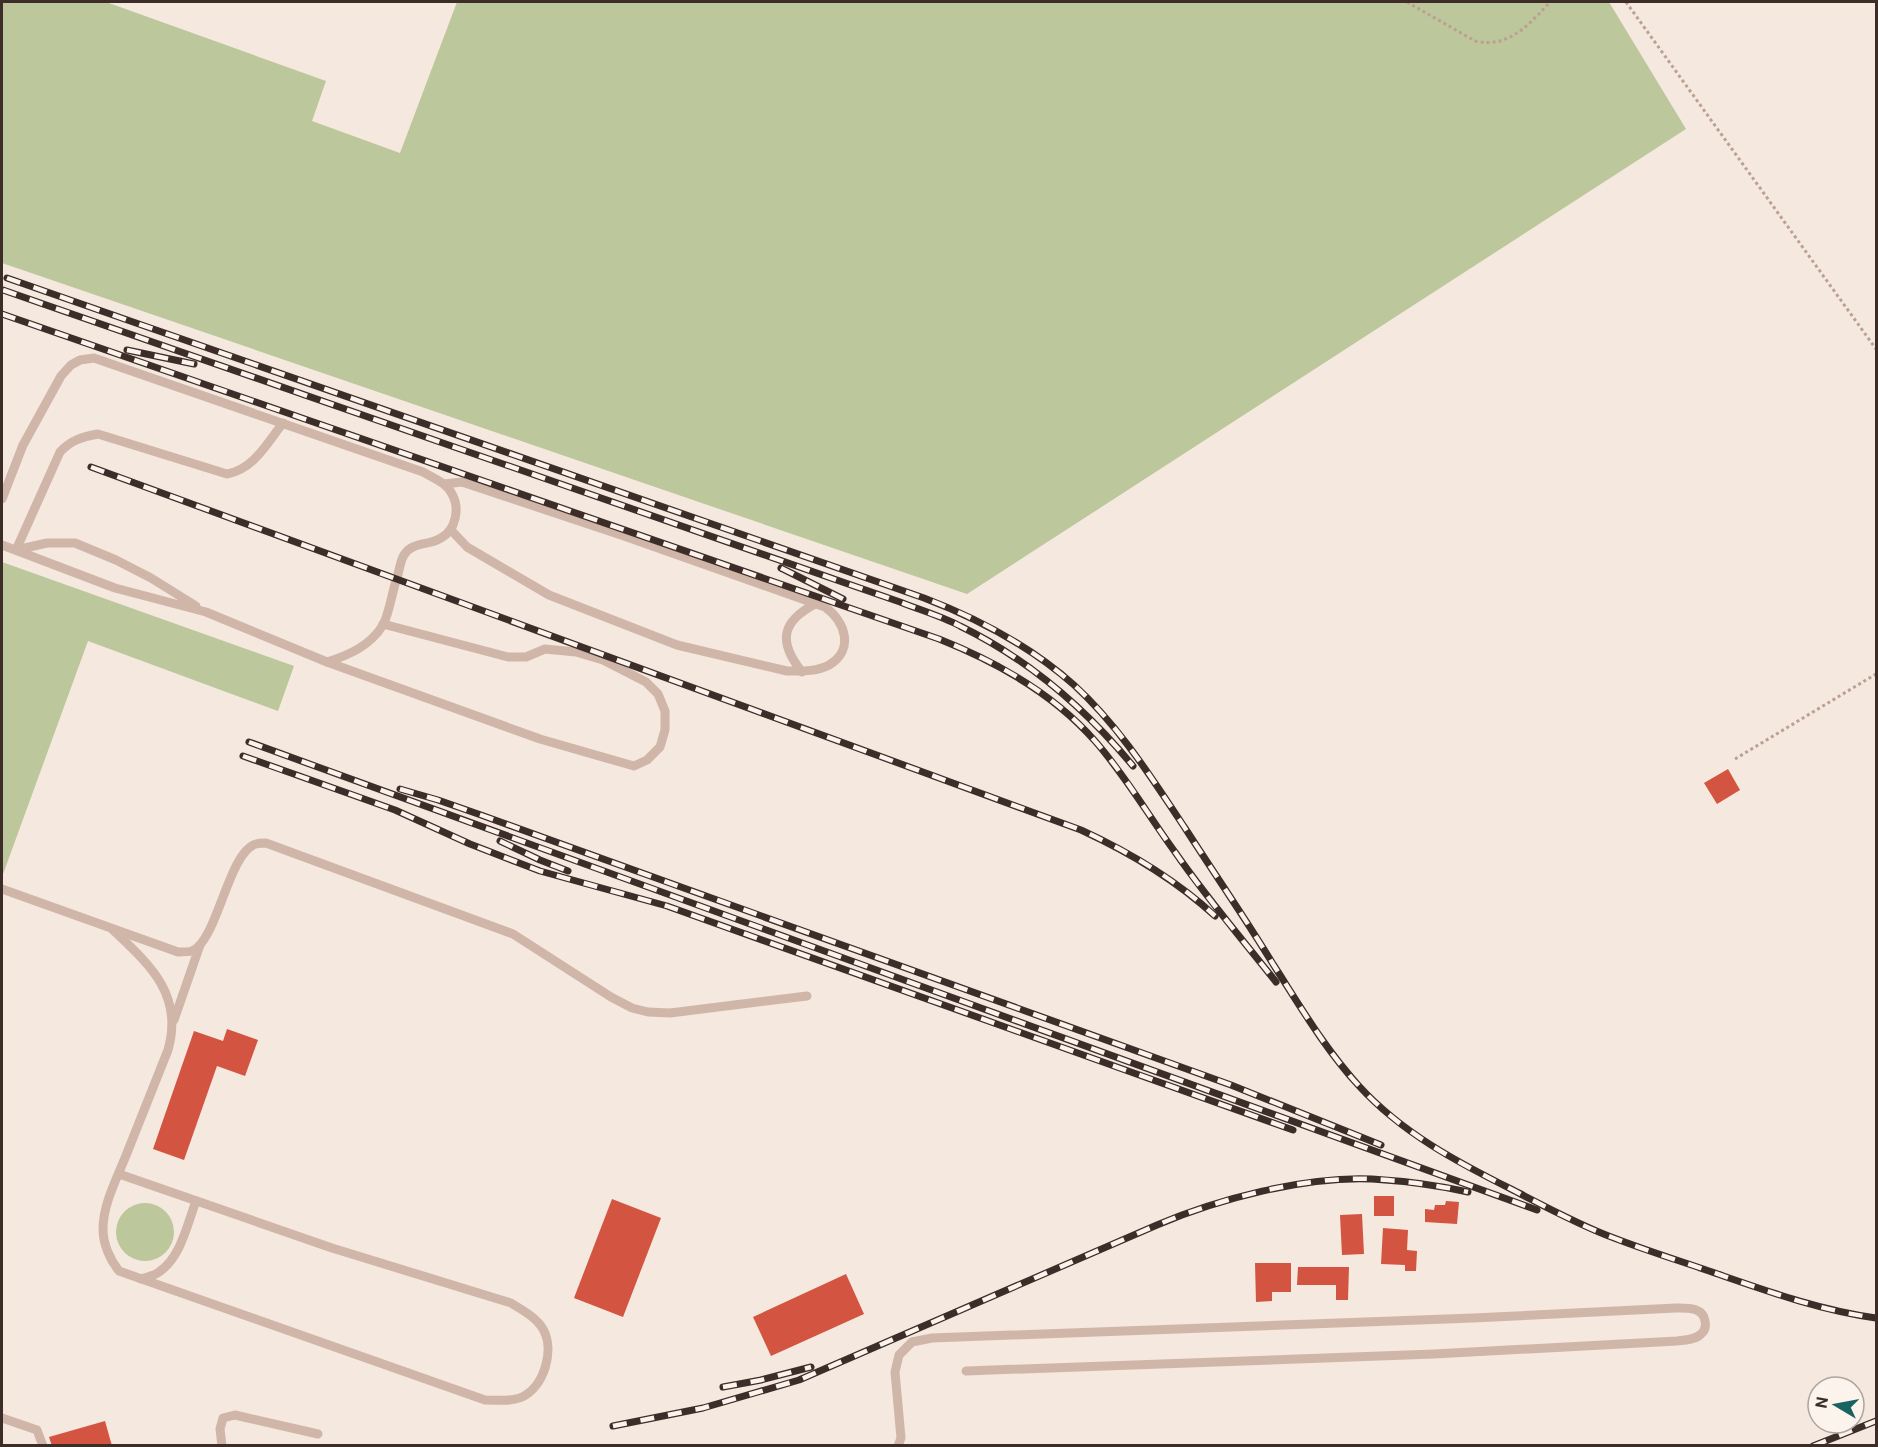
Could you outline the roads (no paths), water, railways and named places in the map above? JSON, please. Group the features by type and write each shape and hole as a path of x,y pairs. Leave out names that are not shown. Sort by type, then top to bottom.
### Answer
{"lane":[{"path":"2,499 23,446 61,376 71,365 80,360 94,358 423,472 444,484 452,493 456,505 451,530 441,538 414,546 404,555 383,624 364,646 348,655 327,662"},
{"path":"16,550 60,452 69,443 98,434 227,474 238,472 253,461 283,423"},
{"path":"444,484 462,482 825,607 842,623 845,637 844,647 829,664 802,672 787,671 677,645 549,595 467,547 451,530"},
{"path":"16,550 47,543 75,543 151,578 206,612"},
{"path":"2,545 115,588 206,612 327,662 540,739 634,766 647,760 660,747 666,730 665,711 658,694 646,682 603,660 576,652 545,649 526,657 508,657 383,624"},
{"path":"802,672 791,658 786,635 791,622 800,611 815,603"},
{"path":"2,889 177,952 192,951 208,933 246,850 255,844 266,843 513,934 610,997 632,1008 648,1012 670,1013 807,996"},
{"path":"112,929 143,958 162,982 171,1004 173,1022 168,1050 118,1174 106,1207 103,1229 105,1246 119,1271 485,1400 506,1401 522,1397 536,1386 545,1369 549,1347 543,1329 529,1313 511,1303 332,1248 118,1174"},
{"path":"173,1022 200,944"},
{"path":"141,1279 158,1274 171,1261 196,1201"},
{"path":"898,1446 901,1438 895,1372 899,1355 912,1342 932,1338 1473,1318 1676,1308 1691,1308 1700,1311 1705,1317 1706,1328 1701,1335 1677,1341 1434,1354 966,1371"},
{"path":"222,1446 220,1429 223,1418 235,1415 318,1434"},
{"path":"2,1418 38,1430 43,1446"}],"railway":[{"path":"7,278 924,598 984,624 1040,658 1074,685 1106,717 1147,771 1324,1042 1359,1086 1393,1118 1431,1145 1471,1169 1601,1233 1791,1299 1876,1318"},
{"path":"3,290 945,619 985,639 1054,687 1095,724 1133,766"},
{"path":"2,314 939,639 1003,669 1061,708 1095,741 1199,885 1276,982"},
{"path":"127,350 194,364"},
{"path":"91,467 1081,830 1152,868 1184,890 1215,916"},
{"path":"781,568 843,599"},
{"path":"249,742 1537,1210"},
{"path":"243,756 395,810 470,844 540,871 667,906 1293,1130"},
{"path":"400,789 481,815 1231,1085 1381,1145"},
{"path":"500,841 568,871"},
{"path":"613,1426 703,1408 799,1380 1157,1225 1234,1198 1291,1185 1346,1179 1408,1182 1468,1192"},
{"path":"723,1387 811,1367"},
{"path":"1813,1446 1876,1421"}]}
